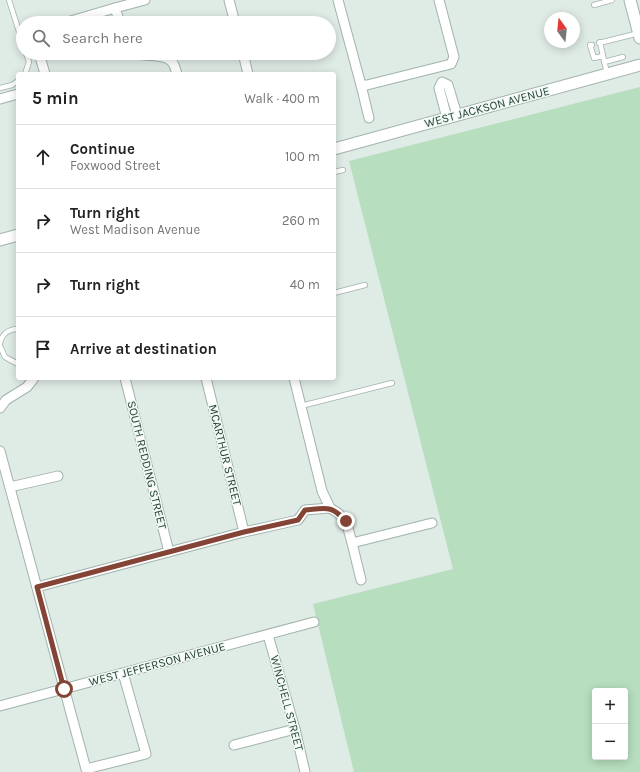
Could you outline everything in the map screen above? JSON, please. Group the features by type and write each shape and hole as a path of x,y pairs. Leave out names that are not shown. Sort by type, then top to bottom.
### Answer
{"street":[{"path":"88,16 145,0"},
{"path":"229,0 233,16"},
{"path":"338,0 369,118"},
{"path":"361,85 367,85 451,64 454,57 438,0"},
{"path":"630,0 639,35"},
{"path":"115,8 118,16"},
{"path":"41,60 44,72"},
{"path":"171,60 176,72"},
{"path":"245,60 248,72"},
{"name":"WEST JACKSON AVENUE","path":"336,148 640,65"},
{"path":"439,67 442,82 439,88 452,117"},
{"path":"0,99 16,95"},
{"path":"0,240 16,236"},
{"path":"0,408 6,400 27,387 32,380"},
{"name":"SOUTH REDDING STREET","path":"126,380 169,552"},
{"name":"MCARTHUR STREET","path":"206,380 244,532"},
{"path":"294,380 322,491 330,508 346,521 361,580"},
{"path":"0,451 86,769 146,754 123,673"},
{"path":"10,487 58,476"},
{"path":"37,587 244,532 298,520 305,510 330,508"},
{"path":"352,543 432,523"},
{"name":"WEST JEFFERSON AVENUE","path":"0,706 314,622"},
{"name":"WINCHELL STREET","path":"268,635 295,729 305,772"},
{"path":"234,745 295,729"}],"lane":[{"path":"9,0 16,22"},
{"path":"594,5 612,0"},
{"path":"607,74 600,43 639,35"},
{"path":"592,45 590,45 594,58 603,56"},
{"path":"604,62 623,57"},
{"path":"26,72 28,60"},
{"path":"0,88 16,82"},
{"path":"336,172 343,170"},
{"path":"336,292 365,285"},
{"path":"0,342 2,337 8,331 16,329"},
{"path":"0,346 5,357 16,363"},
{"path":"301,406 392,383"}],"green space":[{"path":"640,87 640,772 354,772 313,604 453,569 349,161"}],"route":[{"path":"64,689 37,587 244,532 298,520 305,510 330,508 346,521"}]}
